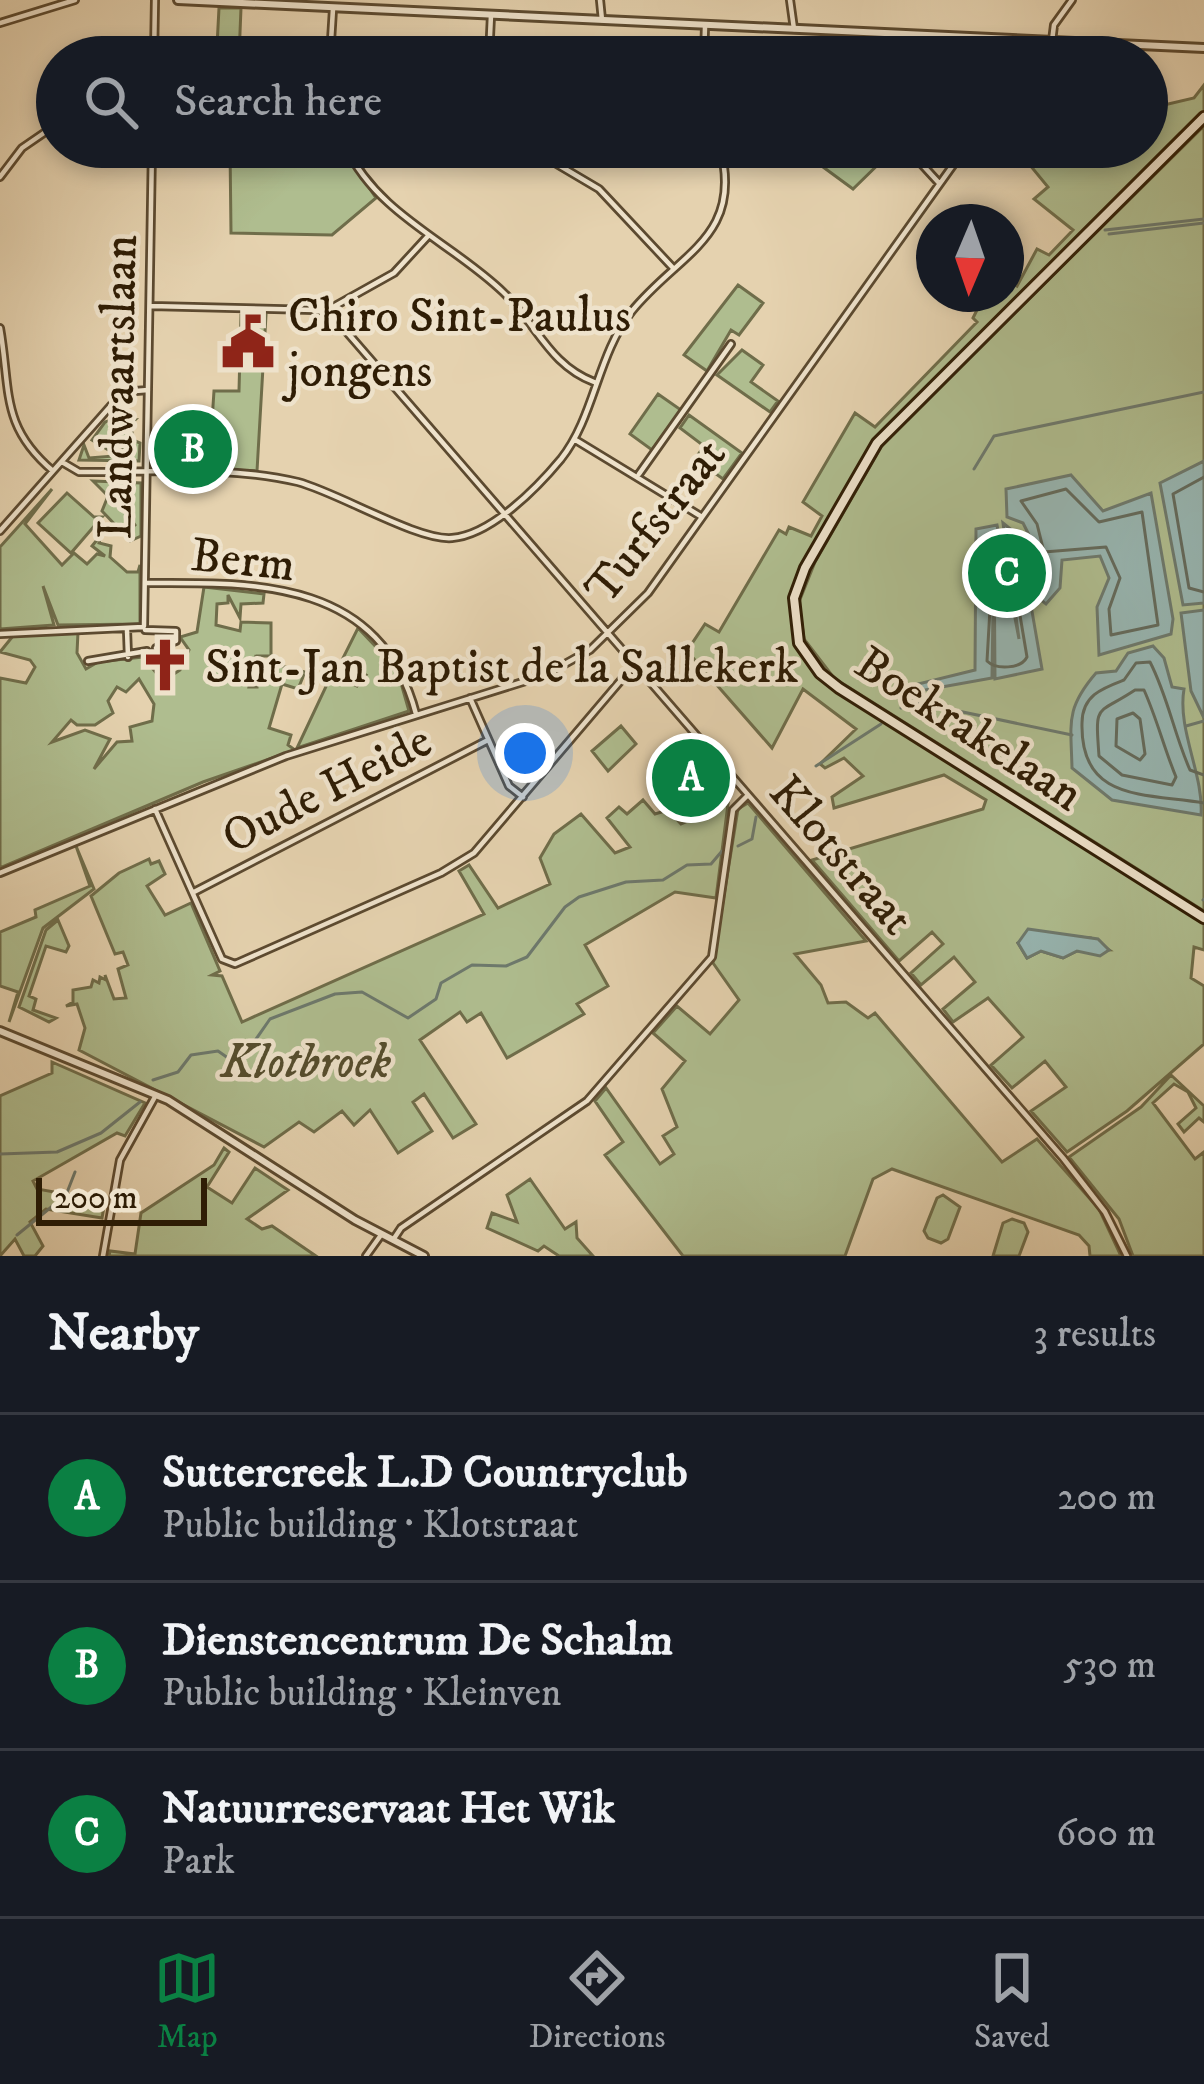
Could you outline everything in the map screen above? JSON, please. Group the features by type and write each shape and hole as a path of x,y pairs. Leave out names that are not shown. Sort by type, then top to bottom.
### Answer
{"main road":[{"name":"Boekrakelaan","path":"1168,152 1204,117"},
{"name":"Boekrakelaan","path":"1152,168 885,431 806,568 793,614 807,659 839,688 1204,918"}],"street":[{"path":"0,23 76,0"},
{"path":"154,0 154,36"},
{"path":"178,0 947,36"},
{"path":"600,0 602,20"},
{"path":"790,0 794,29"},
{"path":"1053,36 1054,25 1072,0"},
{"path":"332,36 333,7"},
{"path":"490,36 491,15"},
{"path":"705,25 705,36"},
{"path":"1168,46 1204,48"},
{"path":"0,177 22,148 36,138"},
{"name":"Landwaartslaan","path":"144,628 152,168"},
{"path":"360,168 377,194 505,293 562,367 594,382"},
{"path":"564,168 599,189 674,268"},
{"path":"62,462 79,472 291,481 344,496 441,538 471,535 558,462 573,439 618,329 705,241 723,211 724,168"},
{"path":"925,168 939,183"},
{"name":"Turfstraat","path":"0,873 286,756 559,669 608,634 648,593 950,168"},
{"path":"151,307 326,311 394,274 429,236"},
{"name":"Klotstraat","path":"326,311 1067,1162 1106,1212 1126,1256"},
{"path":"0,328 14,427 53,471"},
{"path":"639,474 731,344"},
{"path":"0,530 123,392 149,390"},
{"path":"573,439 639,474 702,518"},
{"name":"Berm","path":"147,583 265,585 323,602 386,651 404,675 416,715"},
{"path":"144,628 149,641"},
{"path":"127,630 128,657"},
{"path":"0,634 176,631 176,641 156,648"},
{"path":"88,662 147,651"},
{"path":"154,808 222,958 235,964 459,864 487,842 634,665"},
{"path":"470,698 509,786 524,796"},
{"name":"Oude Heide","path":"194,892 488,740"},
{"path":"393,1241 401,1228 587,1101 712,957 733,810 748,795"},
{"path":"0,1030 156,1095 381,1235 424,1256"},
{"path":"103,1256 120,1160 156,1095"},
{"path":"366,1256 381,1235"}],"green space":[{"path":"219,8 241,8 240,36 218,36"},
{"path":"1204,85 1204,113 1168,150 1168,104 1194,98"},
{"path":"1204,126 1204,911 834,678 804,639 799,602 815,562 884,442 1016,312 1024,312 1024,304 1161,168 1168,168 1168,162"},
{"path":"230,168 356,168 376,198 332,235 231,233"},
{"path":"824,168 874,168 853,189"},
{"path":"1032,168 1150,168 1024,292 1024,273 1037,249 1049,255 1073,230 1034,199 1048,187"},
{"path":"738,285 763,303 739,335 731,330 707,371 684,355"},
{"path":"976,312 1004,312 878,437 794,587 793,632 807,663 823,680 1204,922 1204,950 1194,947 1191,978 1204,986 1204,1044 1127,1111 1067,1152 1031,1111 1066,1087 1045,1061 1012,1088 991,1065 1023,1037 988,998 953,1022 943,1009 975,982 954,957 921,985 911,973 943,944 932,932 899,961 812,860 983,809 986,800 944,775 834,808 832,797 863,776 844,758 825,768 820,764 856,729 803,689 772,748 687,651 705,624 719,632 779,530 786,534 789,527 811,536 822,516 803,502 855,413 875,427 977,322","holes":["1039,934 1091,938 1109,950 1077,951 1063,958 1041,951 1027,958 1018,943"]},
{"path":"241,315 266,315 257,471 158,467 157,434 211,436 214,391 239,391"},
{"path":"742,350 763,365 751,382 778,401 770,412 717,375"},
{"path":"658,394 681,410 652,450 630,434"},
{"path":"124,407 126,421 135,420 130,425 133,436 128,438 140,443 139,461 79,460 84,445 89,458 127,455 117,440 110,451 92,440 105,422 124,416"},
{"path":"689,415 742,453 723,479 695,459 704,446 680,428"},
{"path":"93,481 141,483 141,536 130,541 124,534 136,524 122,532 102,511 108,496"},
{"path":"52,489 25,524 62,565 74,553 87,564 97,554 105,556 92,546 101,535 99,543 111,546 110,557 127,572 138,572 140,565 140,624 58,625 43,586 54,625 0,629 0,547"},
{"path":"67,493 94,517 102,517 71,553 38,523"},
{"path":"204,587 264,594 263,603 241,604 240,618 228,595 228,603 217,604 216,625 240,631 241,622 271,623 271,656 259,656 267,666 257,666 256,655 249,687 257,687 257,676 275,676 269,663 305,672 298,689 282,684 269,728 291,735 288,745 295,750 203,782 0,868 0,678 26,683 35,667 30,660 0,652 13,636 78,632 77,653 86,669 98,662 143,657 163,681 180,670 189,650 180,637 197,632","holes":["139,679 154,704 152,721 130,727 132,741 117,742 94,769 110,739 85,730 52,742 71,720 77,725 95,725 113,713 108,701 117,687 126,692"]},
{"path":"358,628 397,669 409,711 297,748 329,680 335,682 338,676 357,686 366,675 341,662"},
{"path":"621,726 636,744 608,771 592,751"},
{"name":"Klotbroek","path":"643,800 655,814 668,810 681,824 728,804 716,898 675,892 585,945 608,986 577,1004 584,1014 507,1058 481,1013 467,1022 460,1012 420,1040 476,1124 453,1138 424,1094 413,1102 432,1131 398,1153 370,1110 354,1125 342,1111 314,1132 299,1122 264,1147 79,1050 85,1028 77,1004 66,1006 73,1002 73,990 91,987 100,977 106,980 105,975 114,999 126,998 118,969 128,965 123,952 115,954 91,896 119,873 149,859 151,864 159,861 165,874 147,886 165,915 191,903 220,971 212,975 222,976 242,1022 484,914 459,871 469,865 498,908 550,884 540,858 554,834 581,814 615,853 630,847 607,818 619,807 627,814"},
{"path":"748,803 866,941 795,954 821,985 828,1003 846,1002 868,1018 875,1013 1002,1162 1037,1139 1099,1209 1121,1256 1090,1256 1089,1246 1079,1235 892,1169 873,1179 845,1256 683,1256 605,1155 623,1142 595,1101 606,1088 660,1164 674,1154 663,1136 677,1127 662,1089 685,1061 653,1033 677,1006 710,1034 739,1000 713,963 738,809"},
{"path":"76,846 94,889 43,928 9,1022 18,992 0,986 0,932 36,917 35,910 90,886"},
{"path":"58,920 69,946 66,952 46,946 29,996 36,999 33,1010 56,1018 49,1022 19,1007 46,930"},
{"name":"Klotbroek","path":"52,1062 145,1103 125,1136 117,1133 33,1181 37,1189 105,1201 102,1218 46,1209 30,1222 43,1246 35,1256 24,1256 15,1239 0,1256 0,1096 52,1073"},
{"path":"1171,1075 1204,1106 1204,1122 1199,1118 1184,1132 1178,1124 1196,1108 1188,1092 1174,1084 1153,1103 1195,1159 1204,1152 1204,1256 1133,1256 1119,1219 1069,1157 1141,1107"},
{"path":"224,1148 229,1152 207,1187 232,1203 255,1168 288,1190 247,1219 262,1229 272,1226 316,1256 109,1256 110,1251 135,1254 141,1213 214,1165"},
{"path":"530,1179 565,1229 576,1222 577,1238 593,1256 559,1256 544,1246 538,1251 487,1228 492,1213 517,1222 507,1195"},
{"path":"943,1195 960,1207 948,1239 941,1243 924,1231 937,1198"},
{"path":"1012,1219 1024,1223 1028,1232 1019,1256 993,1256 1003,1223"}],"water":[{"path":"1204,461 1204,603 1183,605 1160,483"},
{"path":"1071,475 1103,511 1151,493 1173,619 1171,634 1099,655 1097,607 1109,578 1100,556 1062,560 1060,588 1046,604 1036,596 1031,539 1023,523 1007,517 1006,489"},
{"path":"1003,523 1019,536 1042,669 995,679 994,541 992,678 914,692 918,684 975,670 976,529 997,525 1019,639"},
{"path":"1204,610 1204,718 1191,691 1181,613"},
{"path":"1153,646 1164,658 1172,687 1184,689 1184,720 1201,815 1112,800 1072,768 1072,717 1086,686 1096,673 1116,671 1128,653"},
{"path":"1028,929 1098,939 1109,950 1100,956 1077,951 1063,958 1041,951 1027,958 1018,943"}],"waterway":[{"path":"1105,230 1204,219"},
{"path":"1109,234 1204,223"},
{"path":"974,469 994,436 1204,392"},
{"path":"901,708 906,702 925,704 1072,735"},
{"path":"1186,726 1204,721"},
{"path":"816,766 881,724"},
{"path":"738,846 752,839 756,817"},
{"path":"153,1080 178,1072 191,1055 218,1051 238,1065 270,1019 335,994 362,992 408,1018 436,999 441,983 472,965 506,966 527,957 565,907 579,897 626,882 663,880 687,865 711,864 722,851"},
{"path":"0,1154 57,1152 101,1133 140,1102"},
{"path":"17,1235 66,1195 75,1172"}],"place":[{"name":"Chiro Sint-Paulus jongens","path":"248,342"},
{"name":"Dienstencentrum De Schalm","path":"193,449"},
{"name":"Natuurreservaat Het Wik","path":"1007,573"},
{"name":"Sint-Jan Baptist de la Sallekerk","path":"165,665"},
{"name":"Suttercreek L.D Countryclub","path":"691,778"}]}
